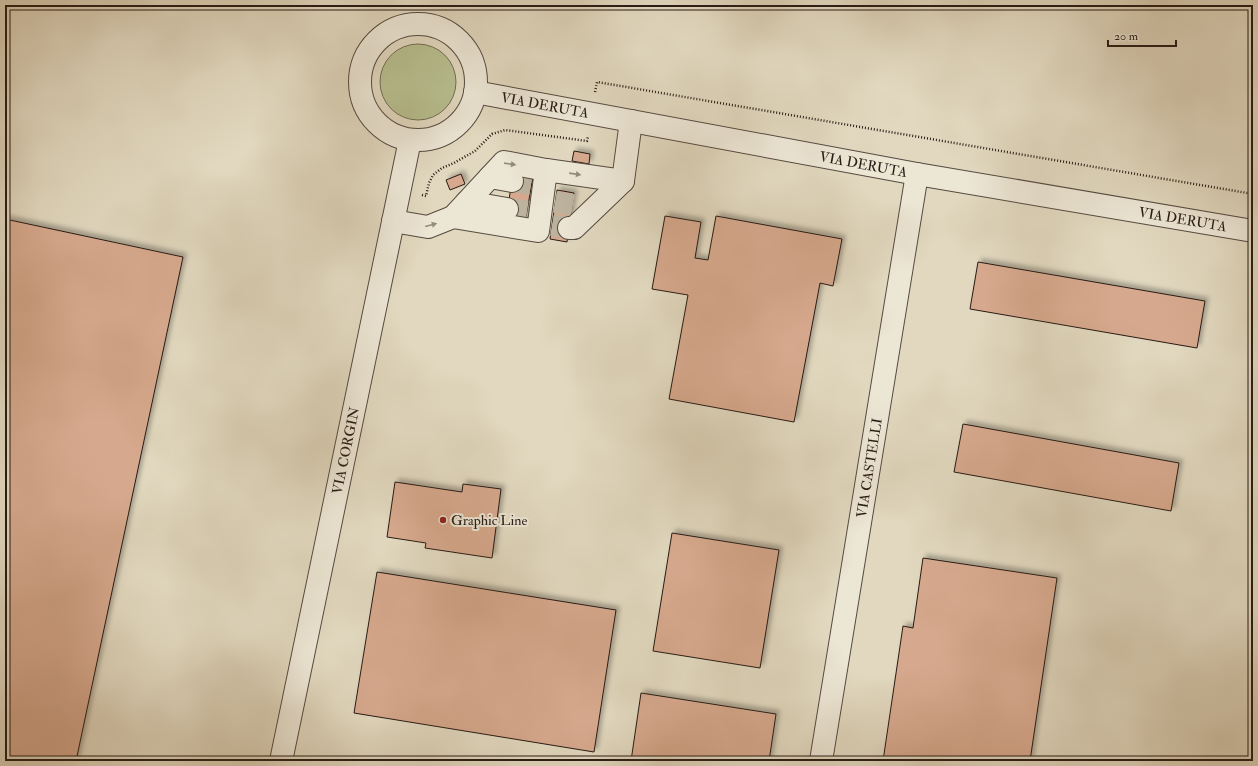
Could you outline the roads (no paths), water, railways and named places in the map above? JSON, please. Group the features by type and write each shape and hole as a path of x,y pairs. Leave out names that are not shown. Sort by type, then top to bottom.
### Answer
{"street":[{"path":"414,24 433,26 448,33 461,44 470,58 475,75 475,92 470,109 455,127 445,134 428,140 410,140 392,135 377,124 366,108 360,90 361,71 368,53 380,38 396,29 414,24"},
{"name":"VIA DERUTA","path":"475,92 917,174 1253,231"},
{"path":"490,177 541,203 596,208 623,181 631,121"},
{"name":"VIA CORGIN","path":"281,761 410,140"},
{"path":"393,221 428,227 460,210 504,162 541,203 538,231 460,210"},
{"name":"VIA CASTELLI","path":"821,761 917,174"},
{"path":"460,210 541,203 623,181"}],"tunnel":[{"path":"512,181 531,184"},
{"path":"555,202 573,205"},
{"path":"507,209 527,212"},
{"path":"552,225 569,228"}],"place":[{"name":"Graphic Line","path":"443,520"}]}
